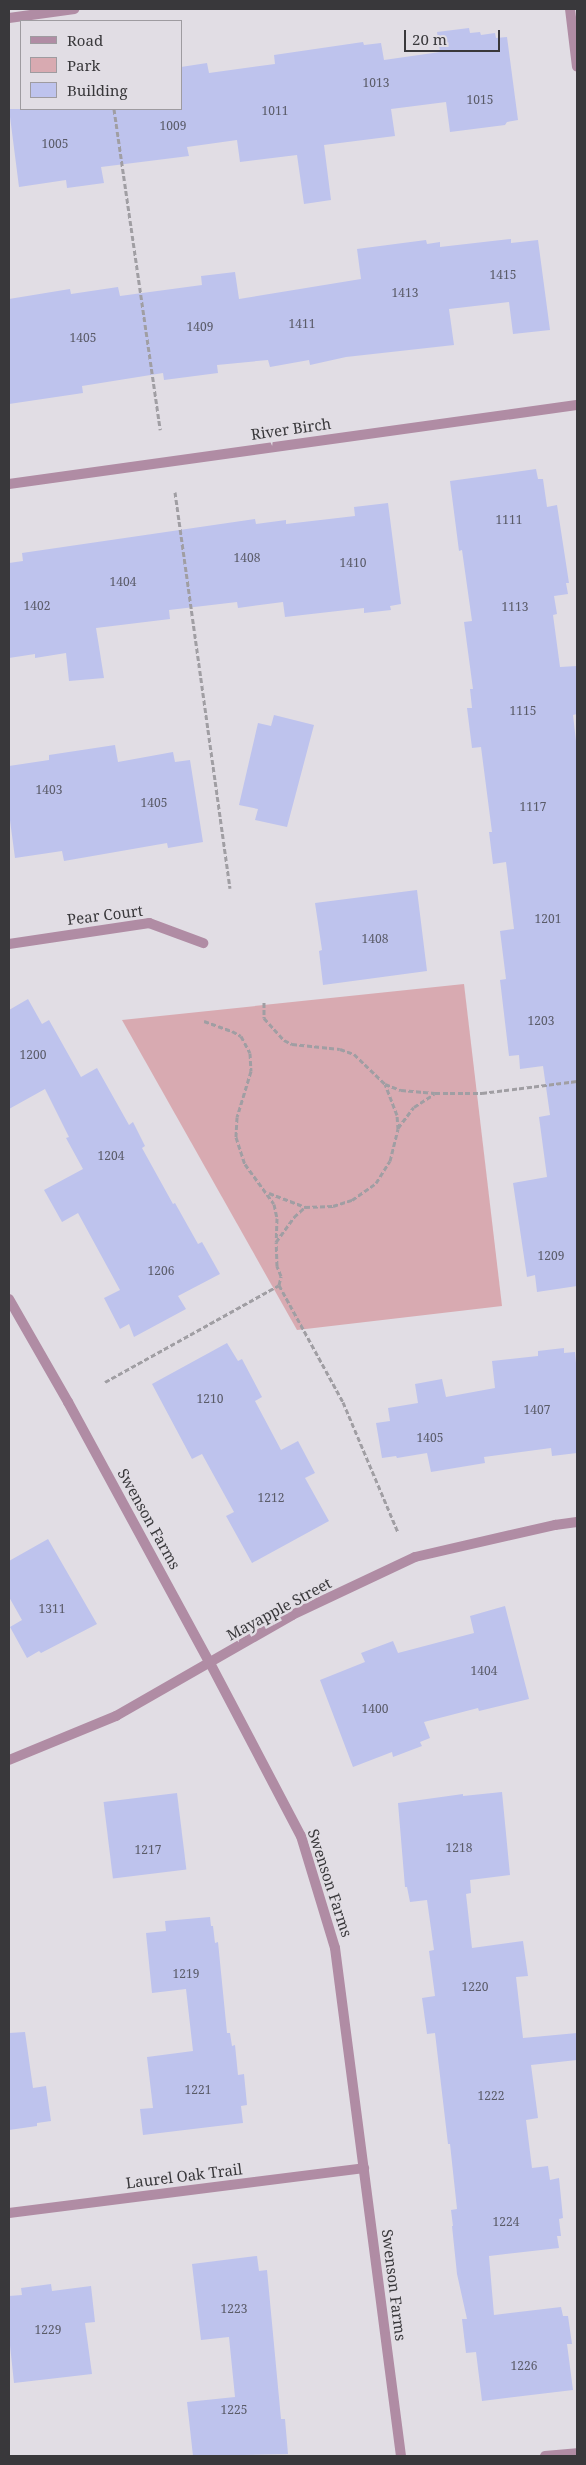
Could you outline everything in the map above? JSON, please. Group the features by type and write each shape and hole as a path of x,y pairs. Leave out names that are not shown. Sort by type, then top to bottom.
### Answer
{"street":[{"path":"9,18 74,9"},
{"path":"570,9 577,67"},
{"name":"River Birch","path":"9,484 577,405"},
{"name":"Pear Court","path":"9,944 149,923 203,943"},
{"name":"Swenson Farms","path":"9,1299 68,1402 301,1836 335,1948 401,2456"},
{"name":"Mayapple Street","path":"9,1760 116,1716 210,1664 292,1615 416,1557 555,1524 577,1522"},
{"name":"Laurel Oak Trail","path":"9,2213 364,2168"},
{"path":"545,2456 577,2453"}],"path":[{"path":"114,110 160,430"},
{"path":"176,492 230,888"},
{"path":"264,1002 264,1018 284,1040 292,1044 340,1049 354,1054 385,1084 401,1090 435,1093 482,1093 577,1081"},
{"path":"204,1021 241,1036 250,1053 251,1071 237,1117 236,1138 244,1164 272,1199 276,1210 277,1266 281,1276 279,1285 343,1402 398,1532"},
{"path":"264,1189 279,1198 305,1207 342,1203 366,1192 376,1183 390,1161 398,1129 397,1114 385,1084"},
{"path":"398,1129 414,1107 435,1093"},
{"path":"276,1242 283,1229 305,1207"},
{"path":"105,1382 279,1285"}],"green space":[{"path":"464,984 502,1306 297,1330 122,1020"}],"building":[{"path":"469,28 470,33 480,32 481,35 495,33 496,38 507,37 518,120 507,122 505,125 450,132 446,102 391,109 395,136 324,145 331,200 304,204 297,155 240,162 237,140 187,147 189,156 101,167 104,183 67,188 66,180 19,187 9,109 182,110 182,67 207,63 209,73 275,64 274,55 363,42 364,45 381,43 384,60 440,52 437,32"},
{"path":"511,239 511,243 538,240 550,330 513,334 509,302 449,309 454,345 346,357 310,365 309,360 270,367 268,360 217,365 218,373 164,380 163,373 82,386 83,393 9,404 9,299 70,289 71,294 118,287 120,296 202,285 201,276 235,272 239,299 361,279 357,249 426,240 427,244 440,242 440,247"},
{"path":"536,469 538,479 543,479 547,507 557,505 569,583 566,583 568,594 554,596 557,614 553,615 560,667 577,666 577,714 573,715 577,750 577,1286 537,1292 535,1275 527,1277 513,1183 547,1177 539,1117 550,1115 543,1066 520,1069 519,1055 509,1056 500,980 506,979 500,931 514,929 506,862 493,864 489,832 492,832 481,747 472,748 467,708 472,708 470,689 473,689 464,622 472,621 462,550 459,551 450,481"},
{"path":"388,503 401,604 390,606 391,610 364,613 364,608 285,617 283,602 238,608 237,602 169,610 170,619 96,628 104,678 69,681 66,653 35,658 35,654 9,658 9,563 23,561 22,553 255,519 256,524 286,520 286,524 355,516 354,507"},
{"path":"274,715 314,725 287,827 255,820 258,809 239,805 258,723 271,726"},
{"path":"115,745 118,762 173,752 175,762 190,760 203,842 168,848 167,843 64,861 62,851 15,858 9,813 9,766 49,760 49,755"},
{"path":"417,890 427,971 323,985 319,951 322,950 315,903"},
{"path":"28,999 42,1024 49,1020 81,1077 97,1068 129,1125 133,1122 145,1146 142,1148 173,1204 175,1203 198,1244 202,1242 220,1274 178,1296 186,1309 134,1337 129,1324 120,1329 104,1298 120,1290 78,1213 62,1222 44,1190 83,1169 66,1138 69,1137 45,1089 9,1109 9,1010"},
{"path":"227,1343 238,1361 242,1359 262,1397 255,1401 281,1450 298,1441 315,1473 305,1478 329,1521 252,1563 226,1516 234,1512 202,1454 192,1459 152,1384"},
{"path":"564,1348 564,1353 575,1352 577,1374 577,1453 552,1456 551,1448 484,1457 485,1463 431,1472 427,1453 397,1458 396,1456 382,1458 376,1423 390,1421 388,1408 418,1403 415,1384 442,1379 446,1397 495,1388 492,1361 538,1356 538,1351"},
{"path":"48,1539 97,1624 41,1653 39,1651 27,1658 10,1627 22,1620 9,1597 9,1561"},
{"path":"505,1606 529,1699 479,1711 478,1708 424,1722 430,1738 420,1742 422,1746 393,1757 392,1752 353,1767 320,1680 365,1662 361,1653 393,1641 398,1653 474,1633 470,1616"},
{"path":"502,1792 510,1875 470,1880 471,1893 466,1894 472,1948 523,1941 528,1976 516,1977 523,2038 577,2033 577,2060 531,2065 538,2118 526,2120 532,2168 548,2166 550,2180 559,2178 563,2218 559,2219 561,2236 557,2236 559,2248 489,2256 494,2315 561,2307 563,2316 568,2316 572,2344 567,2344 573,2390 482,2401 476,2352 466,2353 462,2319 467,2319 457,2274 452,2226 451,2210 457,2209 450,2144 448,2144 435,2033 427,2034 422,1998 435,1996 429,1951 434,1950 427,1900 410,1902 407,1887 405,1887 398,1803 463,1794 463,1796"},
{"path":"177,1793 186,1869 113,1878 104,1802"},
{"path":"210,1917 215,1943 218,1942 227,2033 230,2033 232,2046 235,2045 238,2075 244,2074 247,2105 241,2106 243,2123 143,2135 140,2109 153,2108 147,2057 193,2051 186,1989 152,1993 146,1933 166,1931 165,1921"},
{"path":"25,2032 33,2088 46,2086 51,2121 37,2123 37,2126 9,2130 9,2033"},
{"path":"257,2256 259,2271 267,2270 281,2419 285,2419 288,2454 193,2456 187,2402 235,2397 229,2337 201,2340 192,2264"},
{"path":"51,2284 52,2291 91,2286 95,2322 85,2323 92,2374 14,2383 9,2336 9,2296 22,2295 21,2288"}]}
